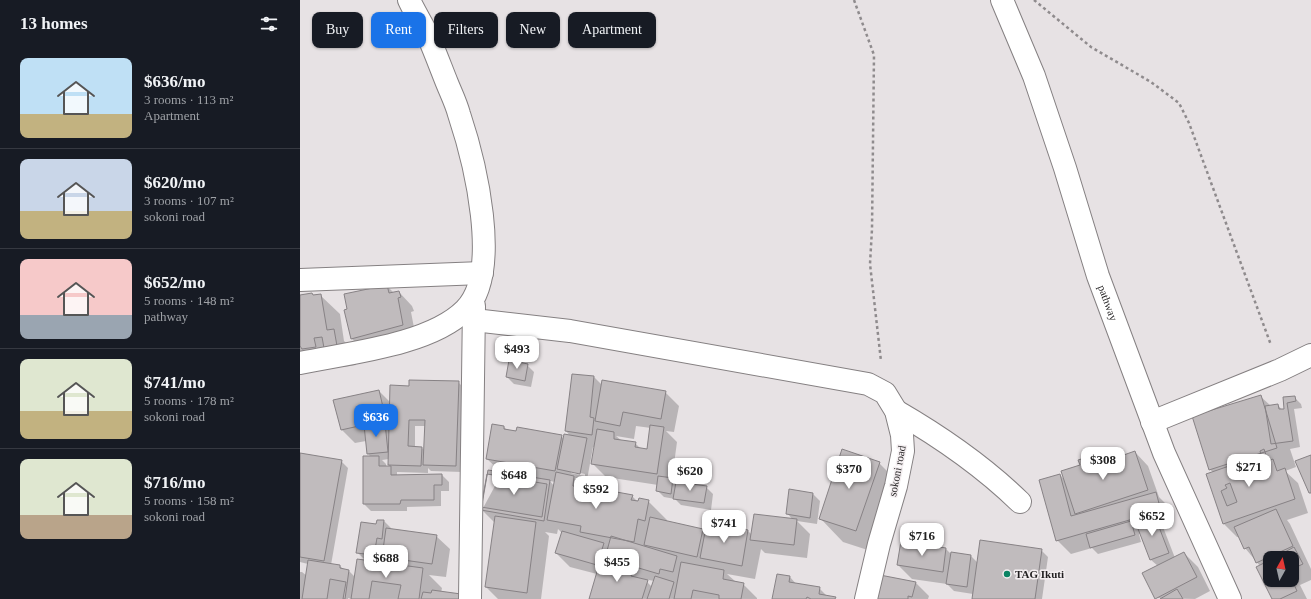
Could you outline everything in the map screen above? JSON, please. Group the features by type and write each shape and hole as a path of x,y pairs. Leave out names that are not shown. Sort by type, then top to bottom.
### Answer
{"street":[{"path":"300,363 402,342 446,325 466,310 474,298 482,273 485,248 478,188 470,148 459,112 431,44 409,0"},
{"name":"pathway","path":"1002,0 1034,76 1066,168 1098,276 1152,422 1164,453 1230,599"},
{"path":"300,280 482,273"},
{"path":"470,599 474,298"},
{"path":"474,320 570,331 868,384 890,402 967,456 998,481 1020,502"},
{"path":"1152,422 1280,370 1311,355"},
{"name":"sokoni road","path":"866,599 879,544 896,486 903,451 902,435 890,402"}],"path":[{"path":"854,0 874,55 872,229 870,264 890,402"},
{"path":"1034,0 1090,47 1151,82 1179,103 1188,123 1280,370"}],"building":[{"path":"387,285 389,293 399,291 401,297 398,298 403,325 351,339 344,310 347,309 344,294"},
{"path":"312,293 313,295 321,294 327,330 334,329 337,346 324,348 322,337 314,338 316,347 302,349 300,346 300,295"},
{"path":"509,360 528,364 525,381 506,377"},
{"path":"572,374 594,376 590,417 594,418 592,435 565,431"},
{"path":"409,380 459,381 456,466 423,465 425,420 409,420 408,446 422,447 421,466 388,465 390,385 409,386"},
{"path":"602,380 666,391 661,419 623,412 620,426 595,421"},
{"path":"379,390 386,420 341,430 333,400"},
{"path":"1261,395 1277,448 1209,470 1192,416"},
{"path":"1295,396 1296,401 1287,403 1293,441 1271,444 1265,406 1278,404 1279,409 1284,409 1283,397"},
{"path":"385,423 388,452 367,454 364,425"},
{"path":"492,424 504,426 504,429 516,431 517,427 562,435 555,471 486,459"},
{"path":"650,425 664,427 657,474 591,464 597,429 614,432 614,439 636,442 635,447 647,449"},
{"path":"564,434 587,438 580,474 557,469"},
{"path":"842,449 880,462 856,531 819,519"},
{"path":"1264,449 1268,461 1273,459 1277,471 1285,468 1295,499 1223,524 1206,474 1261,455 1260,451","holes":["1230,483 1237,502 1227,506 1221,491 1227,488 1225,485"]},
{"path":"1135,451 1148,490 1075,514 1061,471 1080,465 1078,460 1101,453 1104,462"},
{"path":"300,453 342,460 324,561 300,557"},
{"path":"1311,455 1311,493 1309,493 1295,461"},
{"path":"363,456 379,456 379,466 391,466 391,475 442,474 442,485 434,485 434,500 401,500 400,504 363,504"},
{"path":"488,470 550,480 544,521 481,510"},
{"path":"556,472 574,476 573,486 580,487 578,495 583,496 584,486 633,495 631,500 638,501 639,498 649,500 645,521 638,519 634,542 580,532 581,526 547,520"},
{"path":"487,474 547,484 542,517 481,507"},
{"path":"1060,474 1071,516 1156,492 1161,511 1056,541 1039,480"},
{"path":"658,476 673,478 671,494 656,491"},
{"path":"676,482 707,486 704,503 673,499"},
{"path":"789,489 813,493 810,518 786,514"},
{"path":"1276,509 1293,546 1282,551 1263,551 1263,560 1256,563 1249,547 1244,549 1234,527"},
{"path":"754,514 797,519 794,545 750,540"},
{"path":"1154,514 1169,553 1150,560 1135,521"},
{"path":"495,516 536,522 527,593 485,587"},
{"path":"650,517 703,529 697,557 644,545"},
{"path":"377,520 384,520 382,539 377,538 374,555 356,553 361,522 376,524"},
{"path":"1131,521 1135,535 1090,548 1086,534"},
{"path":"707,522 748,530 742,566 700,558"},
{"path":"386,528 437,535 432,564 382,557"},
{"path":"562,531 604,543 597,565 555,553"},
{"path":"611,536 677,556 673,572 660,569 659,574 605,558"},
{"name":"TAG Ikuti","path":"980,540 1042,549 1035,599 972,599"},
{"path":"901,541 946,548 943,572 897,565"},
{"path":"1294,547 1296,551 1287,551"},
{"path":"951,552 971,555 967,587 946,584"},
{"path":"1184,552 1197,577 1155,599 1142,573"},
{"path":"1299,556 1303,564 1299,566"},
{"path":"601,558 634,568 631,576 648,580 642,599 589,599"},
{"path":"357,559 423,568 419,599 398,599 401,585 372,581 369,599 351,599"},
{"path":"308,560 340,565 340,568 349,570 345,599 343,599 346,582 330,579 327,599 302,599"},
{"path":"681,562 724,570 723,579 744,583 741,599 719,599 719,595 693,590 691,599 674,599"},
{"path":"1263,564 1263,581 1256,567"},
{"path":"777,574 790,576 789,582 820,587 819,594 836,597 835,599 811,599 807,597 806,599 772,599"},
{"path":"880,575 916,582 912,597 908,596 908,599 876,599"},
{"path":"655,576 674,582 669,599 647,599"},
{"path":"1266,587 1295,587 1297,591 1280,599 1272,599"},
{"path":"1177,589 1183,599 1160,599"},
{"path":"432,590 461,594 460,599 421,599 423,592 431,593"}],"place":[{"name":"TAG Ikuti","path":"1007,574"}]}
